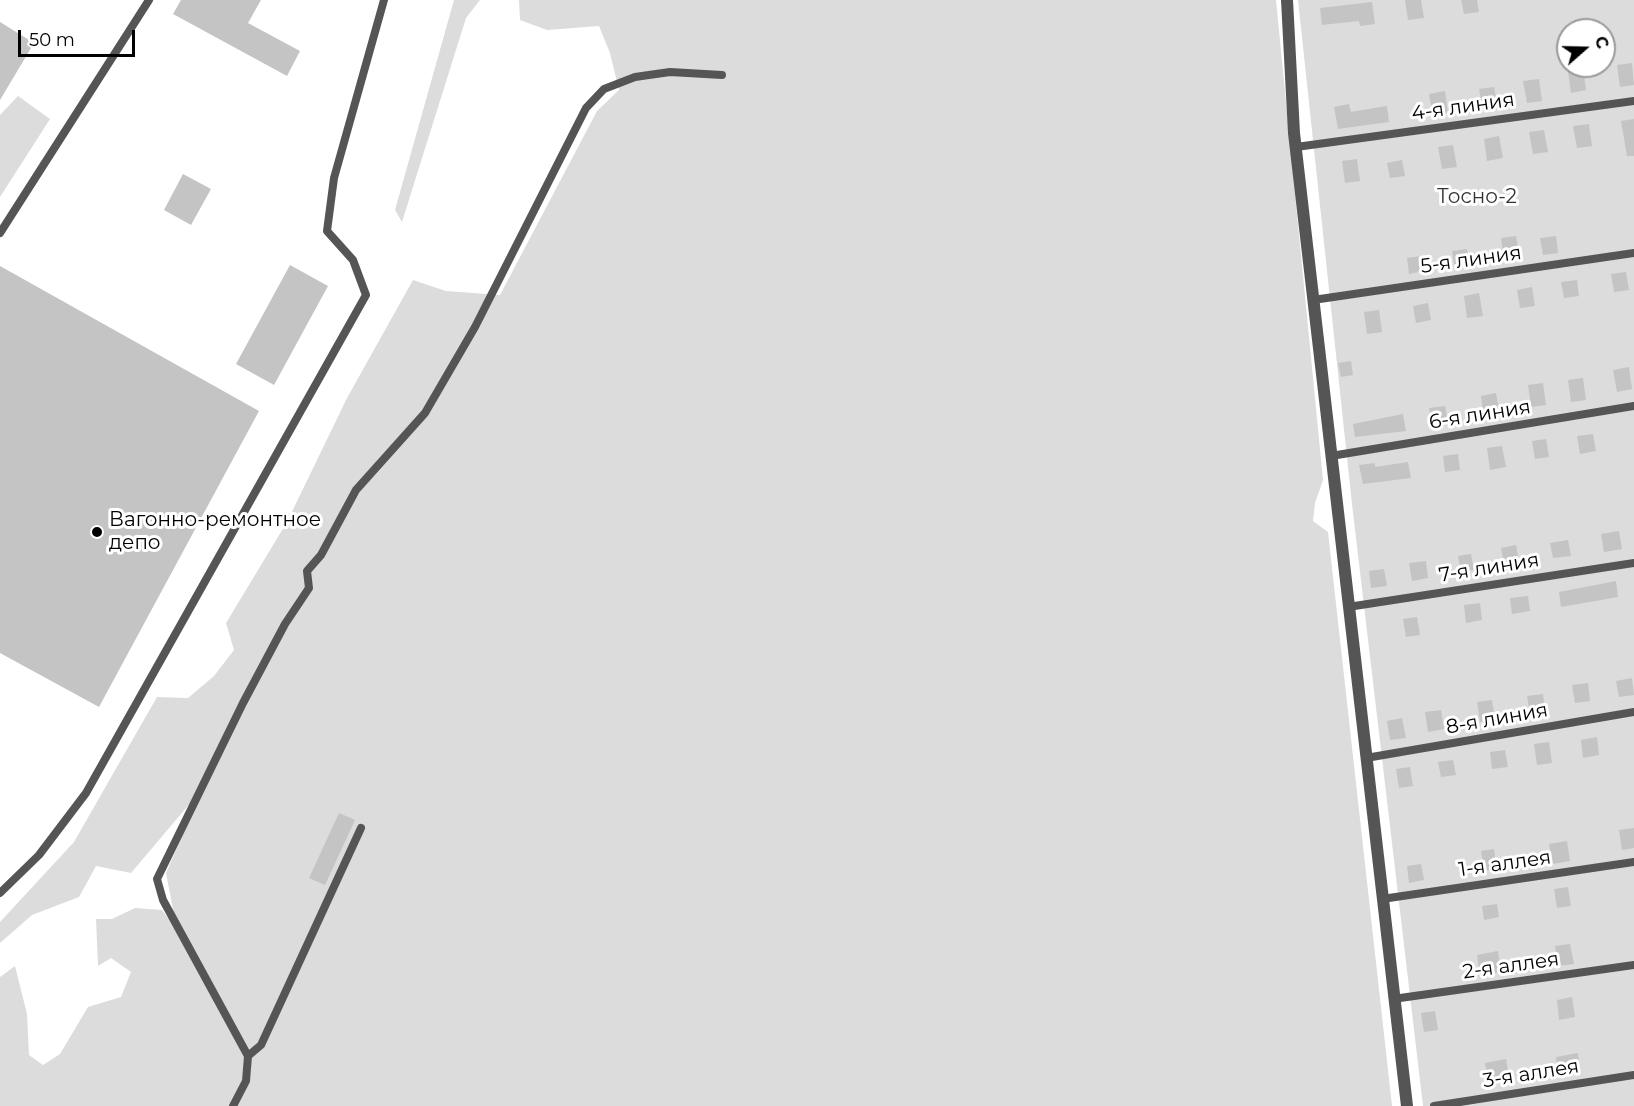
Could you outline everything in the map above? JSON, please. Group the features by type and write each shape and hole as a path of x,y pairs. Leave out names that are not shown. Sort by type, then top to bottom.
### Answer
{"street":[{"path":"1287,0 1296,147 1407,1106"}],"lane":[{"path":"0,233 149,0"},
{"path":"0,893 39,855 86,793 366,295 353,260 327,231 334,178 384,0"},
{"path":"233,1106 246,1082 248,1056 164,900 157,879 162,868 243,703 285,624 309,588 306,571 321,555 356,490 424,413 475,327 586,108 604,89 635,77 669,72 722,75"},
{"name":"4-я линия","path":"1296,147 1634,101"},
{"name":"5-я линия","path":"1313,300 1634,253"},
{"name":"6-я линия","path":"1331,456 1634,406"},
{"name":"7-я линия","path":"1348,607 1634,563"},
{"name":"8-я линия","path":"1366,758 1634,712"},
{"path":"248,1056 261,1046 361,828"},
{"name":"1-я аллея","path":"1382,899 1634,862"},
{"name":"2-я аллея","path":"1393,999 1634,966"},
{"name":"3-я аллея","path":"1434,1106 1634,1075"}],"green space":[{"path":"454,0 480,0 466,18 402,222 395,210"},
{"path":"519,0 1276,0 1323,480 1315,503 1313,521 1328,532 1392,1106 0,1106 0,977 15,966 27,1014 29,1055 43,1065 60,1054 88,1007 121,997 131,972 111,958 98,966 96,919 112,919 135,908 162,910 177,930 166,873 210,772 192,801 131,873 96,866 79,897 32,915 0,943 0,922 74,842 157,697 188,698 214,676 234,650 226,623 287,522 347,398 413,280 446,291 500,295 597,111 619,90 610,53 599,26 547,30 520,20"},
{"name":"Тосно-2","path":"1298,0 1634,0 1634,1106 1423,1106 1352,504"},
{"path":"18,96 50,119 0,197 0,115"}],"building":[{"path":"181,0 261,0 248,23 300,51 287,76 173,14"},
{"path":"1405,0 1421,0 1424,18 1408,20"},
{"path":"1461,0 1477,0 1479,12 1464,14"},
{"path":"1372,2 1375,24 1360,26 1359,21 1322,25 1320,8"},
{"path":"0,22 34,43 0,100"},
{"path":"1632,63 1634,85 1620,87 1617,65"},
{"path":"1569,78 1584,78 1586,90 1571,93"},
{"path":"1539,79 1542,101 1527,103 1523,81"},
{"path":"1494,87 1498,109 1483,111 1479,89"},
{"path":"1445,91 1448,113 1433,116 1429,94"},
{"path":"1349,104 1351,112 1387,106 1389,122 1338,129 1334,107"},
{"path":"1634,119 1634,156 1627,156 1621,121"},
{"path":"1589,124 1592,146 1577,148 1573,126"},
{"path":"1544,130 1548,152 1533,154 1529,132"},
{"path":"1499,136 1503,158 1487,161 1484,139"},
{"path":"1453,145 1457,167 1442,169 1438,147"},
{"path":"1357,159 1360,181 1345,183 1342,161"},
{"path":"1402,160 1405,176 1390,178 1387,163"},
{"path":"183,174 211,189 191,225 164,210"},
{"path":"1516,236 1520,258 1504,260 1501,238"},
{"path":"1556,236 1558,253 1543,255 1540,238"},
{"path":"1467,249 1470,266 1455,269 1452,251"},
{"path":"1422,256 1424,271 1409,274 1407,258"},
{"path":"290,265 328,286 274,385 236,364"},
{"name":"Вагонно-ремонтное депо","path":"0,266 259,411 99,707 0,653"},
{"path":"1626,272 1629,290 1614,292 1611,274"},
{"path":"1577,280 1579,296 1564,298 1561,282"},
{"path":"1532,287 1535,306 1520,308 1517,290"},
{"path":"1479,293 1483,316 1467,318 1464,296"},
{"path":"1428,303 1431,320 1416,323 1413,306"},
{"path":"1379,310 1382,332 1367,334 1364,312"},
{"path":"1351,361 1353,375 1341,377 1338,363"},
{"path":"1629,367 1632,389 1617,392 1613,370"},
{"path":"1583,378 1586,400 1571,402 1568,380"},
{"path":"1543,383 1546,405 1531,407 1528,385"},
{"path":"1496,393 1500,415 1484,418 1481,396"},
{"path":"1445,406 1448,425 1432,427 1429,408"},
{"path":"1403,414 1406,431 1355,437 1353,424"},
{"path":"1593,434 1596,451 1580,454 1577,436"},
{"path":"1546,439 1549,457 1535,459 1532,441"},
{"path":"1502,446 1506,467 1490,470 1487,448"},
{"path":"1458,454 1460,470 1445,472 1443,456"},
{"path":"1408,462 1411,478 1363,484 1359,465 1375,463 1375,467"},
{"path":"1619,531 1622,549 1604,552 1601,534"},
{"path":"1568,540 1571,556 1553,558 1550,543"},
{"path":"1516,545 1519,562 1504,564 1501,548"},
{"path":"1471,554 1474,570 1461,572 1458,556"},
{"path":"1426,561 1428,578 1412,581 1409,563"},
{"path":"1384,569 1387,586 1371,588 1369,571"},
{"path":"1616,581 1618,597 1561,607 1559,592"},
{"path":"1528,596 1530,611 1512,614 1510,598"},
{"path":"1480,603 1482,620 1466,623 1464,605"},
{"path":"1417,617 1420,635 1406,637 1403,619"},
{"path":"1632,678 1634,695 1619,697 1616,681"},
{"path":"1588,683 1590,701 1575,703 1572,685"},
{"path":"1543,694 1545,713 1530,715 1527,696"},
{"path":"1492,700 1495,719 1480,722 1477,702"},
{"path":"1441,710 1444,729 1428,732 1425,712"},
{"path":"1402,718 1406,738 1390,740 1387,721"},
{"path":"1597,737 1599,755 1583,758 1581,740"},
{"path":"1549,742 1552,763 1537,765 1534,744"},
{"path":"1505,750 1508,767 1492,769 1490,752"},
{"path":"1453,760 1456,775 1441,777 1438,762"},
{"path":"1410,767 1413,786 1399,788 1396,769"},
{"path":"339,813 355,820 325,885 309,878"},
{"path":"1634,828 1634,848 1622,850 1619,830"},
{"path":"1567,841 1570,861 1552,864 1549,844"},
{"path":"1494,849 1497,869 1484,871 1481,851"},
{"path":"1421,864 1424,880 1409,883 1407,866"},
{"path":"1568,887 1571,906 1557,908 1554,889"},
{"path":"1497,904 1499,917 1484,920 1482,906"},
{"path":"1570,944 1574,964 1558,966 1555,946"},
{"path":"1498,951 1501,972 1480,975 1477,955"},
{"path":"1572,997 1575,1017 1559,1020 1557,1000"},
{"path":"1435,1011 1438,1030 1424,1032 1421,1013"},
{"path":"1578,1053 1580,1069 1558,1072 1556,1057"},
{"path":"1506,1059 1509,1077 1488,1080 1485,1063"}],"place":[{"name":"Вагонно-ремонтное депо","path":"97,532"}]}
